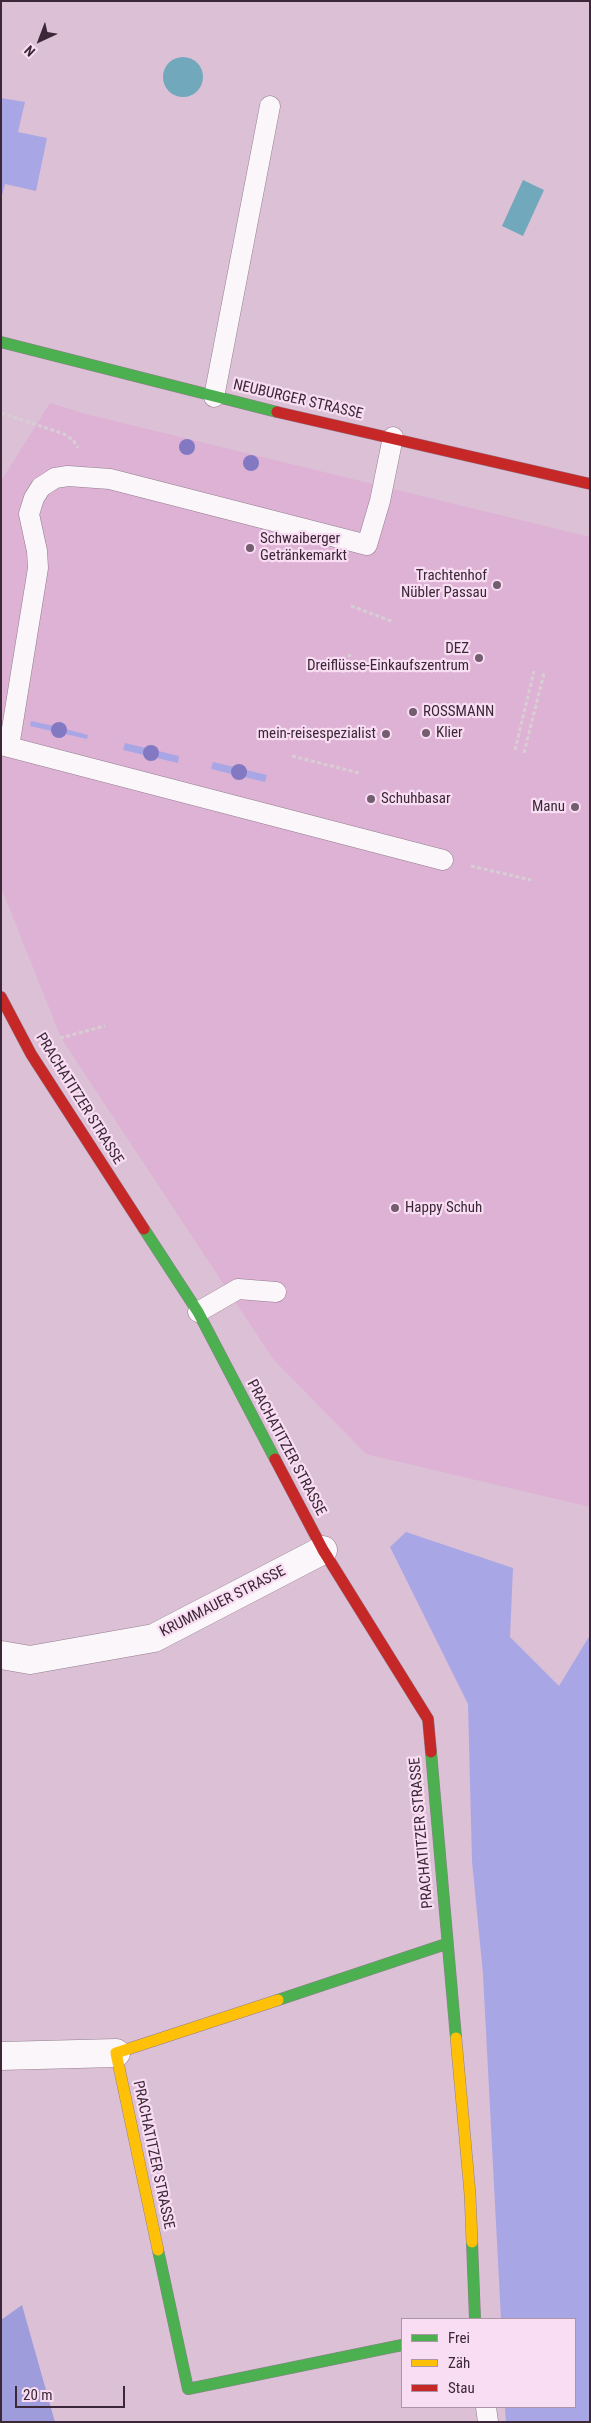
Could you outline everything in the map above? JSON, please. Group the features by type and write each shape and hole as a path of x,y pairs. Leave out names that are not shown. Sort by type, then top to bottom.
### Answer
{"street":[{"name":"NEUBURGER STRASSE","path":"1,342 214,397 590,484"},
{"name":"PRACHATITZER STRASSE","path":"1,997 31,1054 198,1312 323,1550 428,1719 446,1944 470,2194 475,2318"},
{"name":"KRUMMAUER STRASSE","path":"1,1655 30,1660 154,1638 323,1550"},
{"path":"1,2056 116,2053 446,1944"},
{"name":"PRACHATITZER STRASSE","path":"116,2053 188,2389 401,2345"}],"lane":[{"path":"214,397 270,106"},
{"path":"393,437 380,501 366,545 110,479 87,477 54,478 41,487 34,498 29,514 37,551 35,593 5,746 443,860"},
{"path":"198,1312 238,1289 276,1292"},
{"path":"486,2408 488,2422"}],"path":[{"path":"1,413 64,434 73,440 80,454 87,477"},
{"path":"351,606 394,622"},
{"path":"316,664 345,672 350,654"},
{"path":"515,750 534,671"},
{"path":"524,753 544,673"},
{"path":"292,756 359,773"},
{"path":"443,860 531,880"},
{"path":"61,1038 105,1026"}],"shaded area":[{"path":"183,57 197,63 203,77 197,91 183,97 169,91 163,77 169,63"},
{"path":"1,98 25,102 18,132 47,138 36,191 5,184 1,199"},
{"path":"523,180 544,190 523,236 502,226"},
{"path":"50,403 82,413 590,537 590,1507 366,1454 273,1359 61,1038 1,887 1,481"},
{"path":"31,721 88,735 87,739 30,726"},
{"path":"125,743 179,756 178,763 123,750"},
{"path":"213,762 267,775 265,782 211,769"},
{"path":"406,1532 513,1568 510,1637 559,1686 590,1635 590,2422 506,2422 505,2408 576,2408 576,2318 501,2318 483,1974 472,1861 468,1704 390,1547"},
{"path":"22,2305 55,2422 1,2422 1,2320"}],"traffic: fast":[{"path":"1,342 277,412"},
{"path":"144,1229 198,1312 275,1459"},
{"path":"431,1752 456,2038"},
{"path":"278,2000 446,1944"},
{"path":"472,2242 475,2318"},
{"path":"158,2250 188,2389 401,2345"}],"traffic: slow":[{"path":"158,2250 116,2053 278,2000"},
{"path":"456,2038 470,2194 472,2242"}],"traffic: jam":[{"path":"277,412 590,484"},
{"path":"1,997 31,1054 144,1229"},
{"path":"275,1459 323,1550 428,1719 431,1752"}],"place":[{"name":"Schwaiberger Getränkemarkt","path":"250,548"},
{"name":"Trachtenhof Nübler Passau","path":"497,585"},
{"name":"DEZ Dreiflüsse-Einkaufszentrum","path":"479,658"},
{"name":"ROSSMANN","path":"413,712"},
{"name":"Klier","path":"426,733"},
{"name":"mein-reisespezialist","path":"386,734"},
{"name":"Schuhbasar","path":"371,799"},
{"name":"Manu","path":"575,807"},
{"name":"Happy Schuh","path":"395,1208"}]}
